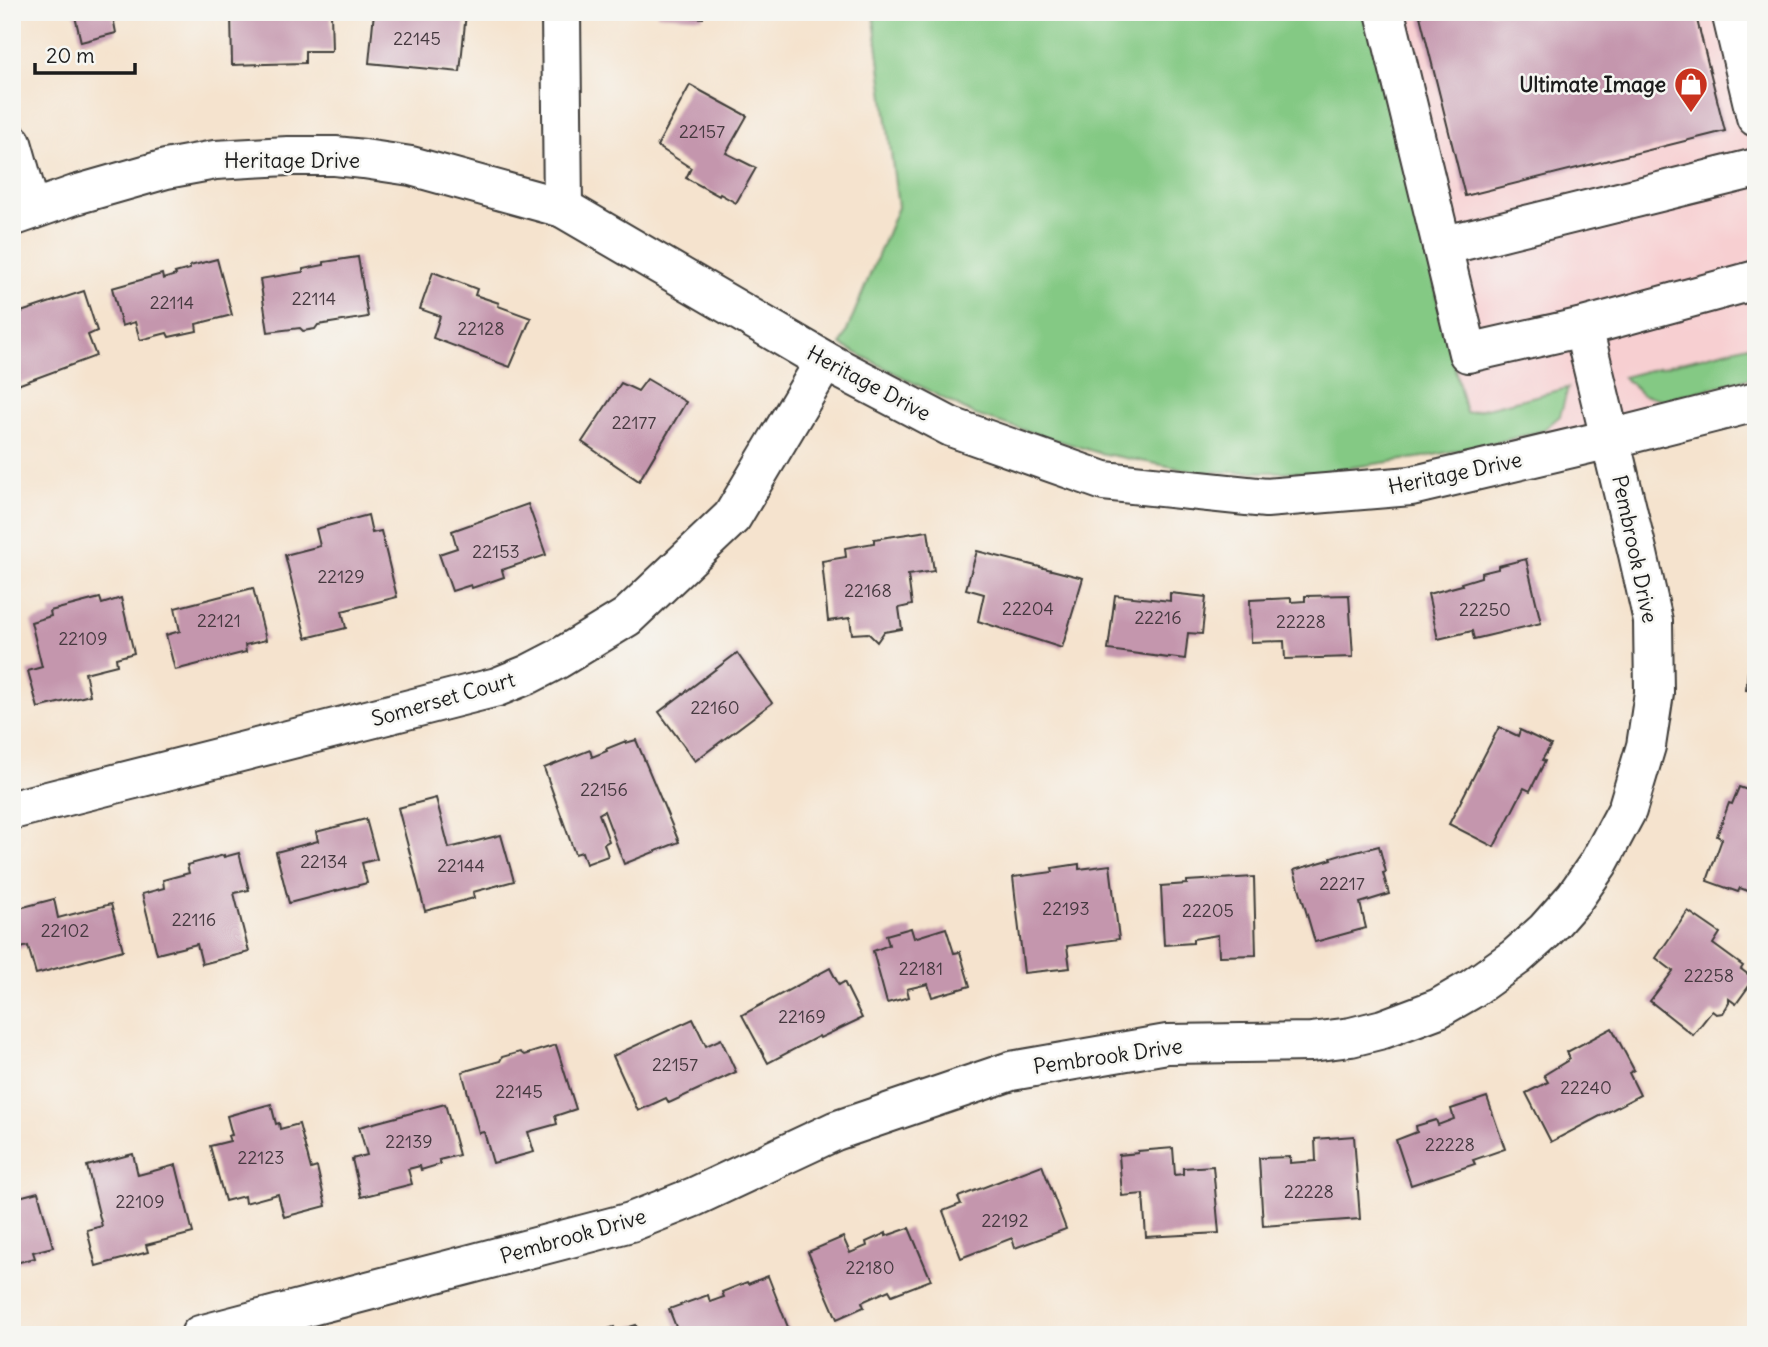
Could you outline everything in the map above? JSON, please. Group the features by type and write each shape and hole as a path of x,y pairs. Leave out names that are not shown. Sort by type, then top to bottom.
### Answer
{"street":[{"path":"561,12 563,208"},
{"path":"1385,12 1468,352 1583,327 1756,281"},
{"path":"1731,12 1756,117"},
{"path":"12,143 21,214"},
{"name":"Heritage Drive","path":"21,214 75,195 166,169 215,160 335,156 411,166 563,208 825,361 951,427 1104,481 1266,498 1411,486 1756,402"},
{"path":"1442,246 1756,168"},
{"name":"Pembrook Drive","path":"200,1335 631,1222 694,1197 835,1131 1011,1071 1167,1044 1311,1042 1351,1037 1383,1029 1439,1008 1470,990 1516,957 1545,931 1575,897 1598,864 1627,810 1646,746 1654,693 1653,621 1583,327"},
{"name":"Somerset Court","path":"12,810 497,687 558,659 627,617 732,517 825,361"}],"shaded area":[{"path":"1365,12 1756,12 1756,385 1476,456"}],"green space":[{"path":"873,12 1367,12 1466,413 1568,388 1560,416 1542,431 1424,457 1319,472 1199,472 1099,453 975,415 841,345 898,207"},
{"path":"1756,343 1756,377 1664,400 1643,395 1623,377"}],"building":[{"path":"74,12 132,14 113,17 116,33 81,42"},
{"path":"231,12 331,12 332,51 305,51 305,63 232,65"},
{"path":"374,12 466,13 460,72 369,63"},
{"path":"657,12 703,12 703,18 657,15"},
{"path":"1419,12 1695,12 1725,131 1465,196"},
{"path":"690,85 747,116 726,153 756,168 736,203 686,178 691,168 657,146"},
{"path":"358,257 368,317 318,325 315,329 303,331 300,328 268,332 260,279 303,272 303,269 324,265 324,262"},
{"path":"217,259 232,315 196,324 197,331 169,337 167,333 140,340 135,322 122,326 112,288 162,274 163,279 190,269 190,266"},
{"path":"433,272 477,289 475,295 531,318 510,367 433,338 440,316 420,309"},
{"path":"84,291 97,331 88,335 96,356 12,387 12,315"},
{"path":"647,379 686,402 639,481 582,442 621,383 638,391"},
{"path":"528,504 546,555 502,570 504,577 472,588 471,585 452,591 439,554 457,548 452,531"},
{"path":"368,515 372,533 381,531 397,597 342,611 346,628 306,638 285,555 320,546 316,529"},
{"path":"928,531 934,571 908,575 912,605 899,608 902,629 884,632 877,642 868,633 852,634 850,618 828,621 822,561 846,557 845,548 874,543 874,539"},
{"path":"977,551 1083,578 1062,648 978,621 984,594 966,589"},
{"path":"1526,559 1541,623 1474,639 1472,631 1438,639 1428,594 1462,585 1461,583 1481,577 1481,573 1498,569 1498,566"},
{"path":"253,588 266,640 245,645 246,652 175,670 166,635 180,631 175,608"},
{"path":"1170,593 1206,597 1202,634 1188,633 1185,659 1108,650 1115,595 1170,601"},
{"path":"1349,595 1353,657 1285,659 1284,641 1251,642 1250,600 1291,598 1291,602 1305,601 1305,596"},
{"path":"100,598 102,604 121,598 134,653 116,658 117,665 85,673 90,695 38,708 28,671 42,667 31,622 51,616 50,611"},
{"path":"1750,651 1756,651 1756,691 1746,690"},
{"path":"737,653 772,703 695,761 659,712"},
{"path":"1499,727 1518,736 1520,730 1551,745 1530,791 1524,788 1494,847 1449,824"},
{"path":"636,740 679,842 624,864 604,811 599,814 609,841 604,844 608,856 586,864 582,852 575,854 544,768 590,750 592,757 626,741"},
{"path":"1739,787 1756,793 1756,894 1740,888 1738,892 1707,881 1722,839 1717,836 1729,803 1732,804"},
{"path":"436,798 449,848 501,835 514,881 473,892 474,898 425,911 398,808"},
{"path":"366,819 377,859 362,863 367,883 289,903 276,852 318,841 316,832"},
{"path":"1379,846 1389,894 1360,903 1366,928 1315,942 1294,870 1341,854"},
{"path":"239,853 249,890 234,893 249,952 202,964 197,944 157,954 142,894 164,888 163,880 189,873 187,865"},
{"path":"1079,864 1079,869 1110,865 1119,939 1067,946 1070,968 1024,973 1013,877 1053,872 1052,868"},
{"path":"1254,877 1256,955 1219,956 1218,935 1193,939 1193,943 1164,945 1161,886 1187,884 1187,881"},
{"path":"54,899 58,918 111,904 123,950 36,974 28,946 14,950 12,910"},
{"path":"1688,911 1720,933 1713,944 1743,966 1741,969 1754,979 1736,1004 1729,999 1723,1013 1716,1014 1712,1011 1693,1035 1650,1001 1673,971 1656,958"},
{"path":"911,928 914,938 946,928 954,953 960,952 970,986 932,997 928,984 907,989 909,997 887,1003 873,951 889,945 886,935"},
{"path":"830,968 839,985 844,982 862,1018 820,1038 819,1036 768,1063 742,1015"},
{"path":"693,1019 706,1046 721,1039 736,1072 669,1103 666,1098 638,1111 613,1056"},
{"path":"1612,1028 1634,1070 1629,1073 1640,1095 1551,1142 1526,1093 1548,1082 1544,1075 1570,1059 1567,1052"},
{"path":"556,1045 576,1109 555,1116 557,1124 528,1132 534,1152 493,1163 484,1132 479,1133 462,1072 500,1061 502,1057 520,1052 524,1055"},
{"path":"1487,1097 1505,1149 1473,1160 1475,1164 1411,1185 1396,1140 1417,1132 1416,1126 1436,1120 1438,1125 1454,1119 1451,1109"},
{"path":"271,1104 280,1129 299,1124 311,1169 317,1167 326,1206 284,1217 278,1194 245,1203 244,1196 225,1201 210,1146 230,1141 228,1136 232,1135 227,1116"},
{"path":"445,1104 459,1155 439,1160 441,1164 421,1170 420,1166 408,1169 412,1184 361,1197 352,1159 367,1155 359,1127"},
{"path":"1354,1136 1360,1219 1263,1226 1259,1158 1290,1157 1290,1163 1316,1161 1315,1139"},
{"path":"1173,1148 1175,1175 1183,1174 1183,1168 1213,1166 1219,1233 1146,1237 1143,1194 1122,1196 1119,1155"},
{"path":"133,1154 138,1175 176,1165 193,1233 146,1245 148,1252 96,1266 87,1230 102,1226 87,1166"},
{"path":"1042,1165 1066,1229 1015,1248 1012,1238 961,1258 943,1211 961,1204 958,1197"},
{"path":"18,1192 19,1197 38,1192 53,1247 33,1252 35,1258 12,1264 12,1193"},
{"path":"909,1228 931,1280 892,1295 889,1290 862,1302 864,1307 837,1319 808,1252 843,1237 850,1253 867,1246 866,1242 886,1233 886,1236"},
{"path":"768,1276 791,1335 673,1335 678,1332 669,1309 708,1295 710,1302 724,1297 722,1292"},
{"path":"636,1325 639,1335 590,1335 614,1327 616,1331"}],"place":[{"name":"Ultimate Image","path":"1691,114"}]}
